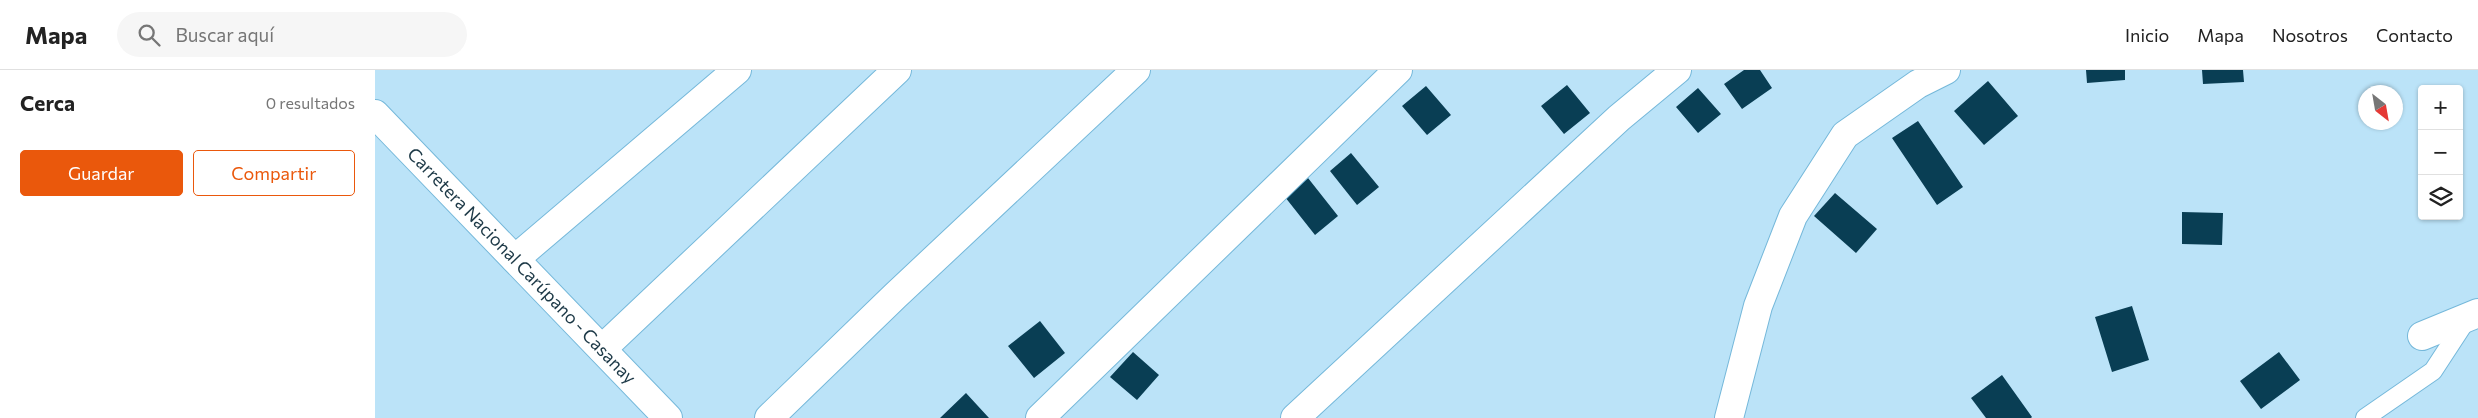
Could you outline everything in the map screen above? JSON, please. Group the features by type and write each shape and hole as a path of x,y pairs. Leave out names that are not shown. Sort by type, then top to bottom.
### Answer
{"main road":[{"path":"515,259 737,70"},
{"path":"602,349 897,70"},
{"path":"769,418 1136,70"},
{"path":"1040,418 1398,70"},
{"path":"1295,418 1619,118 1677,70"},
{"path":"1729,418 1759,306 1793,216 1845,135 1918,84 1945,70"},
{"name":"Carretera Nacional Carúpano - Casanay","path":"375,114 668,418"},
{"path":"2422,336 2473,315"}],"lane":[{"path":"2365,418 2433,371 2473,315"}],"building":[{"path":"1744,70 1760,70 1772,88 1742,109 1724,84"},
{"path":"2086,70 2125,70 2125,80 2087,83"},
{"path":"2202,70 2243,70 2244,82 2203,84"},
{"path":"1988,81 2018,116 1984,145 1954,111"},
{"path":"1567,85 1590,113 1564,134 1541,106"},
{"path":"1426,86 1451,115 1427,135 1402,106"},
{"path":"1698,88 1721,114 1698,133 1676,107"},
{"path":"1918,121 1963,187 1937,205 1892,138"},
{"path":"1351,153 1379,187 1357,205 1330,171"},
{"path":"1308,178 1338,216 1315,235 1285,197"},
{"path":"1835,193 1877,229 1856,253 1814,216"},
{"path":"2182,212 2223,213 2222,245 2182,244"},
{"path":"2132,306 2149,360 2112,372 2095,317"},
{"path":"1040,321 1065,353 1034,378 1008,346"},
{"path":"1133,352 1159,375 1137,400 1110,377"},
{"path":"2279,352 2300,380 2261,409 2240,381"},
{"path":"2002,375 2031,418 1986,418 1971,398"},
{"path":"966,393 989,418 940,418"}]}
